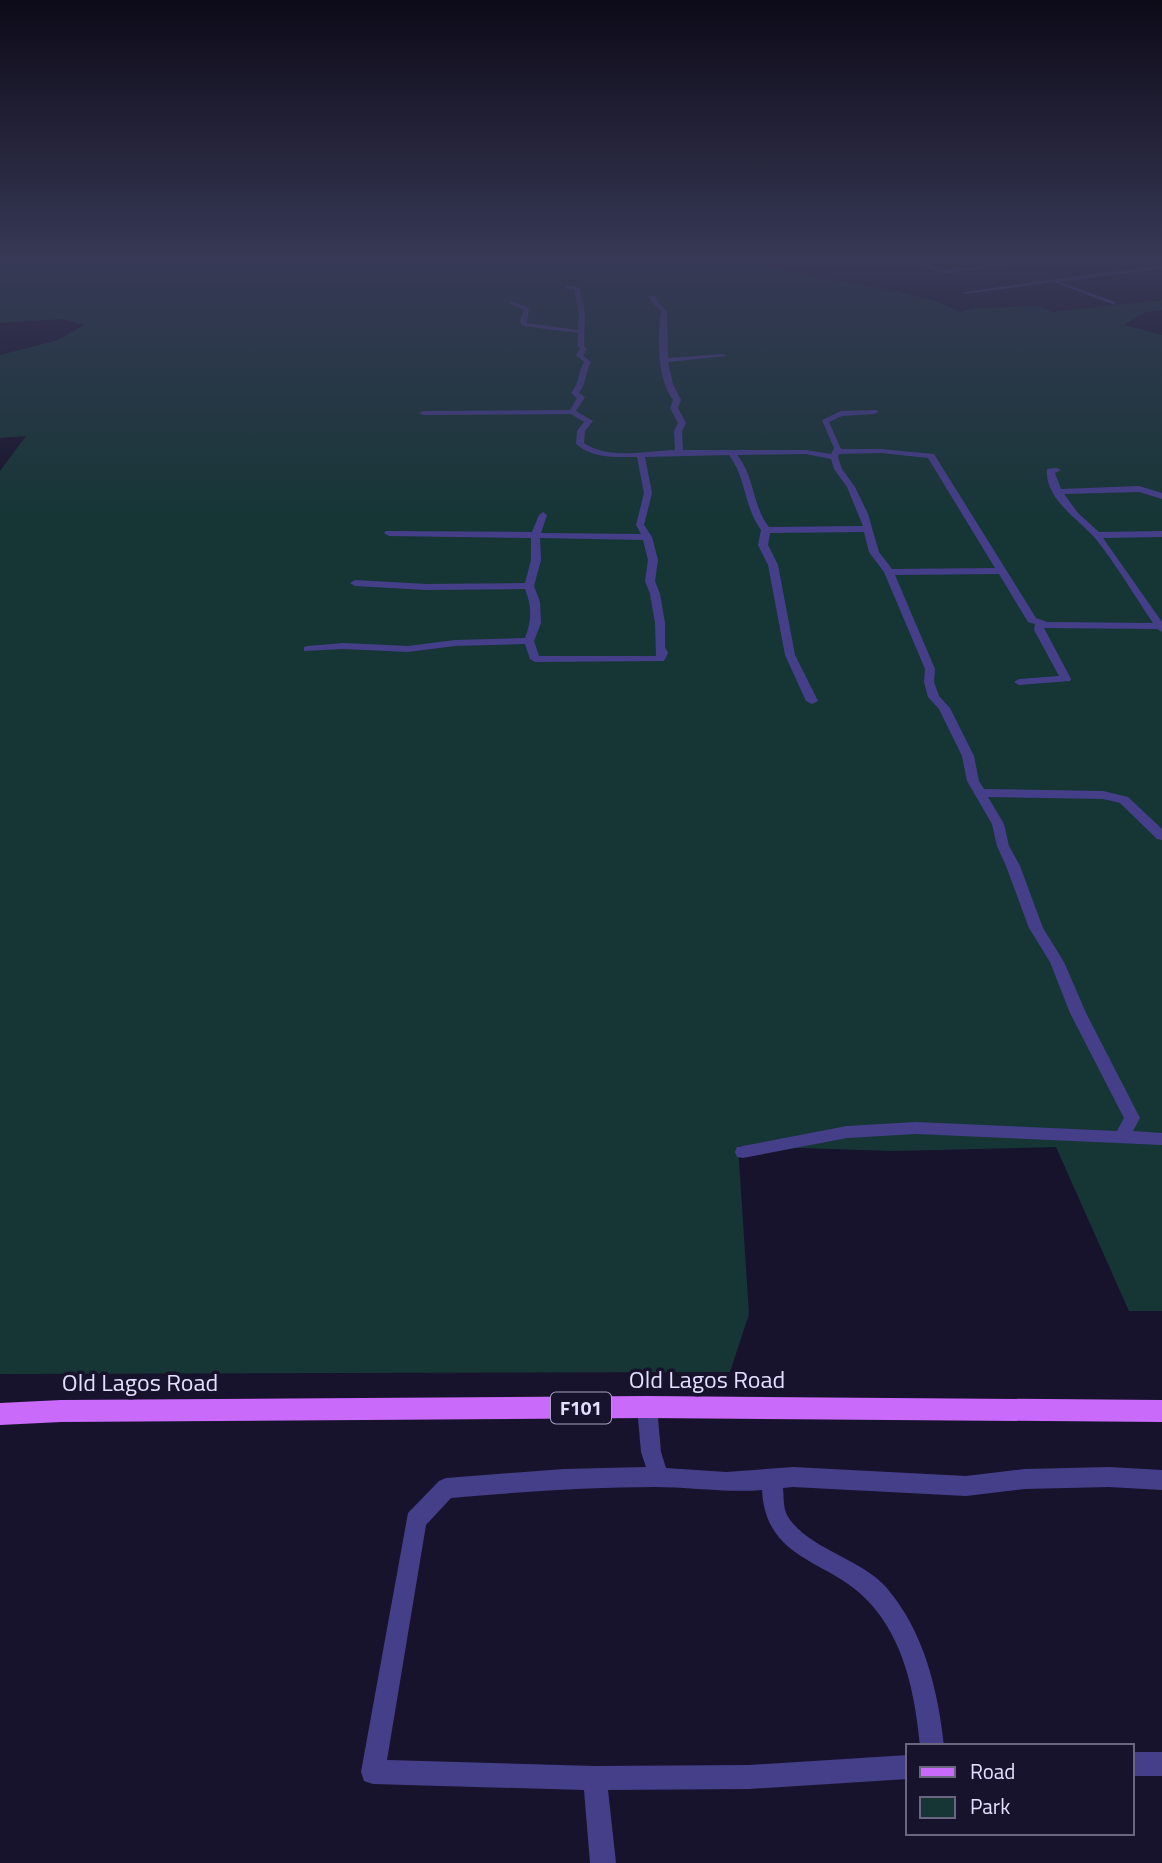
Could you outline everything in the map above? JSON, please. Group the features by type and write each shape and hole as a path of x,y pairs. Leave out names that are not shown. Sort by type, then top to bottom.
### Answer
{"main road":[{"name":"Old Lagos Road","path":"0,1414 61,1411 647,1407 1162,1411"}],"street":[{"path":"572,412 580,397 575,393 583,383 583,370 588,362 579,355 584,349 581,346"},
{"path":"665,346 666,374 672,396 677,400 674,408 682,424 678,431 679,452"},
{"path":"666,360 723,356"},
{"path":"424,413 572,412 589,421 579,437 580,444 587,449 641,456 679,452 806,452 835,455 881,451 931,456 1032,620 1065,626 1161,627"},
{"path":"874,412 841,414 829,418 826,428 838,448 835,455 838,469 851,487 864,514 874,552 889,572 930,669 929,682 934,697 954,725 968,756 973,781 998,824 1003,846 1036,928 1057,962 1083,1023 1132,1118 1121,1138"},
{"path":"732,454 742,467 748,498 766,530 763,545 773,565 790,655 812,701"},
{"path":"543,515 535,536 536,561 529,586 536,623 529,641 535,660 660,659 663,653 660,647 660,623 650,581 653,560 647,537 640,525 648,493 641,456"},
{"path":"1058,470 1050,471 1050,476 1074,516 1097,535 1161,627"},
{"path":"1059,492 1139,489 1162,496"},
{"path":"766,530 868,529"},
{"path":"389,533 647,537"},
{"path":"1097,535 1162,534"},
{"path":"889,572 1002,571"},
{"path":"355,583 413,587 529,586"},
{"path":"1019,682 1066,679 1039,630 1040,623"},
{"path":"308,649 343,646 408,649 456,643 529,641"},
{"path":"982,793 1103,795 1124,800 1162,836"},
{"path":"743,1152 848,1132 916,1128 1162,1139"},
{"path":"647,1407 651,1452 659,1477"},
{"path":"906,1767 749,1777 595,1778 373,1772 416,1520 446,1488 564,1479 659,1477 697,1481 772,1480 793,1477 966,1486 1025,1479 1109,1477 1162,1480"},
{"path":"772,1480 776,1515 786,1528 806,1546 874,1590 893,1615 913,1658 930,1719 932,1744"},
{"path":"1134,1764 1162,1764"},
{"path":"595,1778 603,1863"}],"green space":[{"path":"35,346 1162,346 1162,1311 1129,1311 1056,1147 894,1151 738,1146 749,1314 730,1372 0,1374 0,471 26,436 0,438 0,355"}]}
